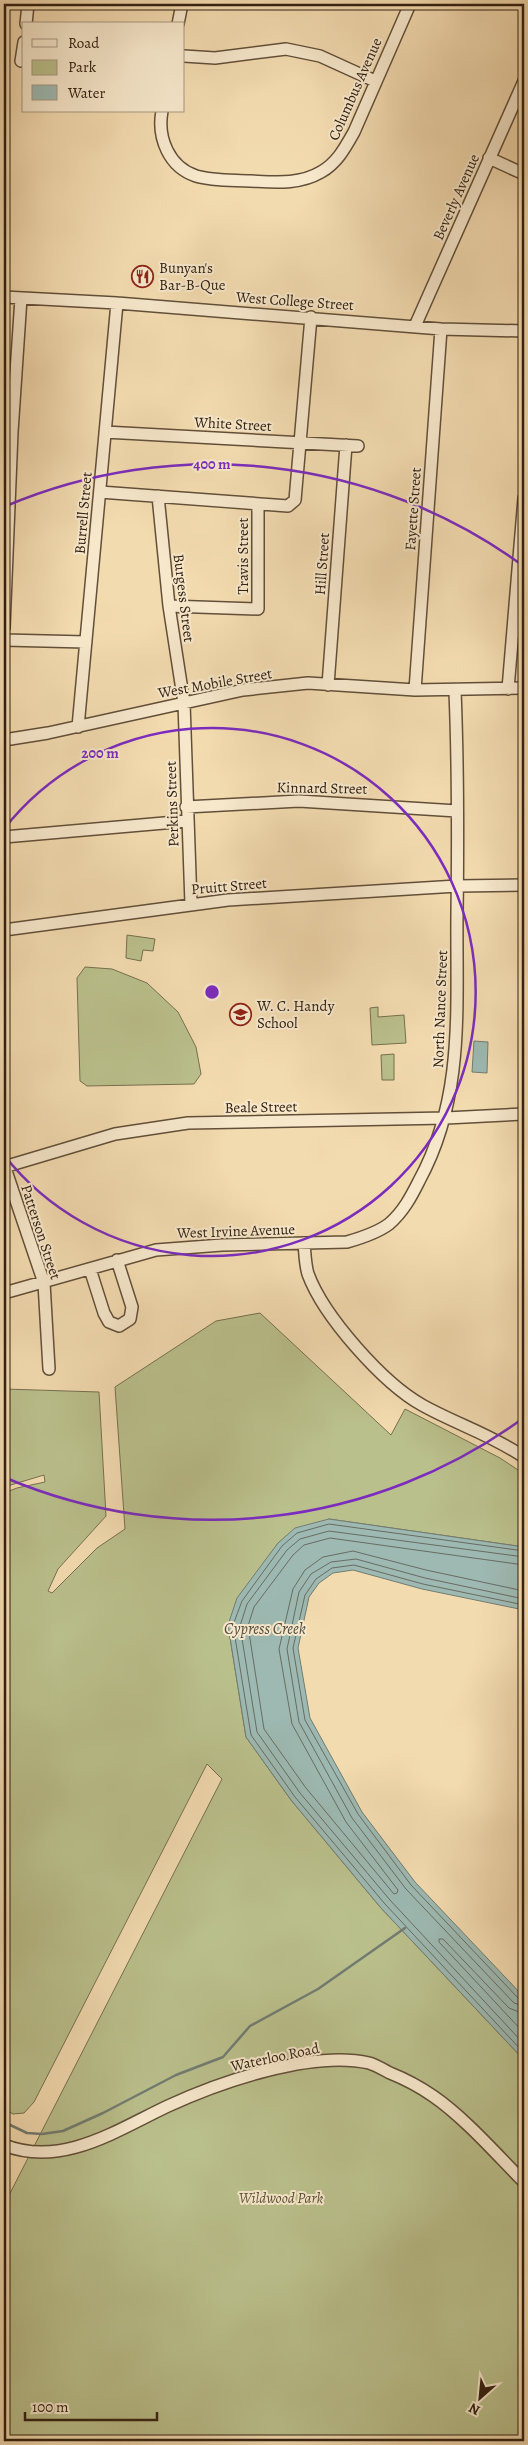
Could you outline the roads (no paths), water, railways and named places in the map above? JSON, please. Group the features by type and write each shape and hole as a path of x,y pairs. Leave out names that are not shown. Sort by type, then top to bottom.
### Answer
{"street":[{"path":"26,22 28,4"},
{"path":"178,22 182,4"},
{"name":"Columbus Avenue","path":"162,112 161,128 165,148 171,158 186,171 206,178 280,182 312,177 330,166 344,151 410,4"},
{"path":"185,56 222,58 286,49 320,56 375,81"},
{"name":"Beverly Avenue","path":"415,326 524,81"},
{"path":"489,158 524,174"},
{"name":"West College Street","path":"4,297 117,302 441,329 524,332"},
{"path":"4,628 12,432 21,298"},
{"name":"Burrell Street","path":"78,727 117,302"},
{"path":"100,492 288,506 292,504 295,500 311,317"},
{"name":"Fayette Street","path":"415,690 441,329"},
{"name":"White Street","path":"105,432 358,446"},
{"name":"Hill Street","path":"328,685 346,445"},
{"name":"Burgess Street","path":"158,496 169,606 184,703"},
{"path":"508,689 522,552 524,498"},
{"name":"Travis Street","path":"169,606 258,609 258,504"},
{"path":"4,640 86,642"},
{"name":"West Mobile Street","path":"4,740 78,727 243,690 308,683 455,691 524,688"},
{"name":"North Nance Street","path":"304,1243 347,1242 366,1236 387,1225 399,1214 413,1192 435,1149 446,1118 456,1060 457,811 455,691"},
{"name":"Perkins Street","path":"184,703 186,806 191,904"},
{"name":"Kinnard Street","path":"186,806 299,801 457,811"},
{"path":"4,837 187,821"},
{"name":"Pruitt Street","path":"4,930 191,904 457,886 524,885"},
{"name":"Beale Street","path":"4,1166 115,1134 179,1124 446,1118 524,1114"},
{"name":"Patterson Street","path":"4,1166 44,1282 48,1369"},
{"name":"West Irvine Avenue","path":"4,1293 156,1250 188,1246 304,1243 309,1275 330,1312 363,1354 394,1384 422,1406 481,1432 524,1457"},
{"path":"90,1269 104,1313 109,1322 119,1326 130,1320 132,1307 117,1260"},
{"name":"Waterloo Road","path":"4,2145 42,2152 73,2149 103,2139 169,2106 238,2078 312,2062 345,2060 370,2064 403,2078 434,2096 524,2182"}],"water":[{"path":"474,1041 488,1042 487,1073 472,1072"},
{"name":"Cypress Creek","path":"329,1519 524,1547 524,1610 422,1589 353,1570 333,1573 319,1583 309,1597 298,1648 310,1718 362,1812 415,1882 524,1997 524,2060 381,1908 291,1800 246,1737 228,1625 237,1598 278,1543 295,1528"}],"waterway":[{"path":"4,2122 27,2133 42,2134 63,2131 103,2113 176,2075 223,2057 250,2026 318,1989 405,1928"}],"place":[{"name":"Bunyan's Bar-B-Que","path":"143,277"},
{"name":"W. C. Handy School","path":"241,1015"}],"park label":[{"name":"Wildwood Park","path":"281,2198"}]}
